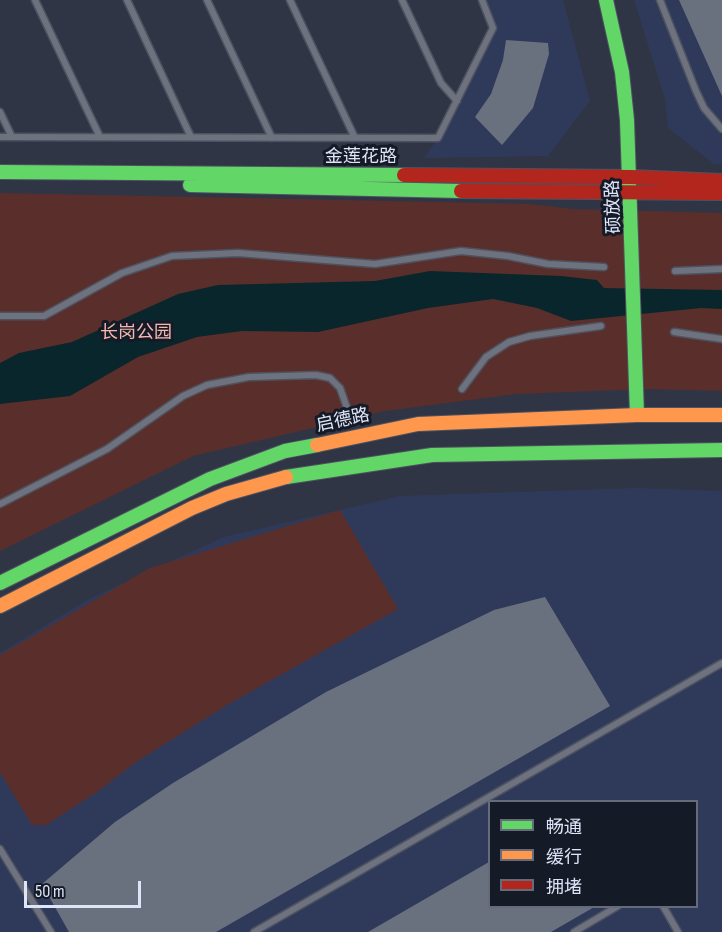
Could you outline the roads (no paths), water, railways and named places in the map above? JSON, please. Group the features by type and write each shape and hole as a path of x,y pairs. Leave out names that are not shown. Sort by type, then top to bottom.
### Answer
{"street":[{"name":"硕放路","path":"606,0 622,72 631,177 637,415"},
{"name":"金莲花路","path":"0,172 631,177 722,181"},
{"name":"金莲花路","path":"0,182 632,194 722,193"},
{"name":"启德路","path":"0,583 210,479 285,451 418,424 637,415 722,416"},
{"path":"0,606 192,508 226,494 288,477 432,455 722,450"}],"lane":[{"path":"35,0 100,137"},
{"path":"127,0 191,137"},
{"path":"207,0 272,138"},
{"path":"290,0 355,138"},
{"path":"402,0 441,83 457,101"},
{"path":"0,137 438,138 493,28 482,0"},
{"path":"660,0 704,108 722,129"},
{"path":"0,112 12,137"},
{"path":"0,316 46,315 122,273 172,256 238,253 375,264 461,251 508,256 548,264 604,267"},
{"path":"675,271 722,269"},
{"path":"462,389 486,357 509,342 530,336 601,326"},
{"path":"674,332 722,339"},
{"path":"0,504 107,449 183,396 207,385 249,376 316,375 330,378 340,388 351,419"},
{"path":"254,932 722,663"},
{"path":"0,849 51,932"},
{"path":"574,932 615,908"},
{"path":"664,908 678,932"}],"park label":[{"name":"长岗公园","path":"136,333"}]}
